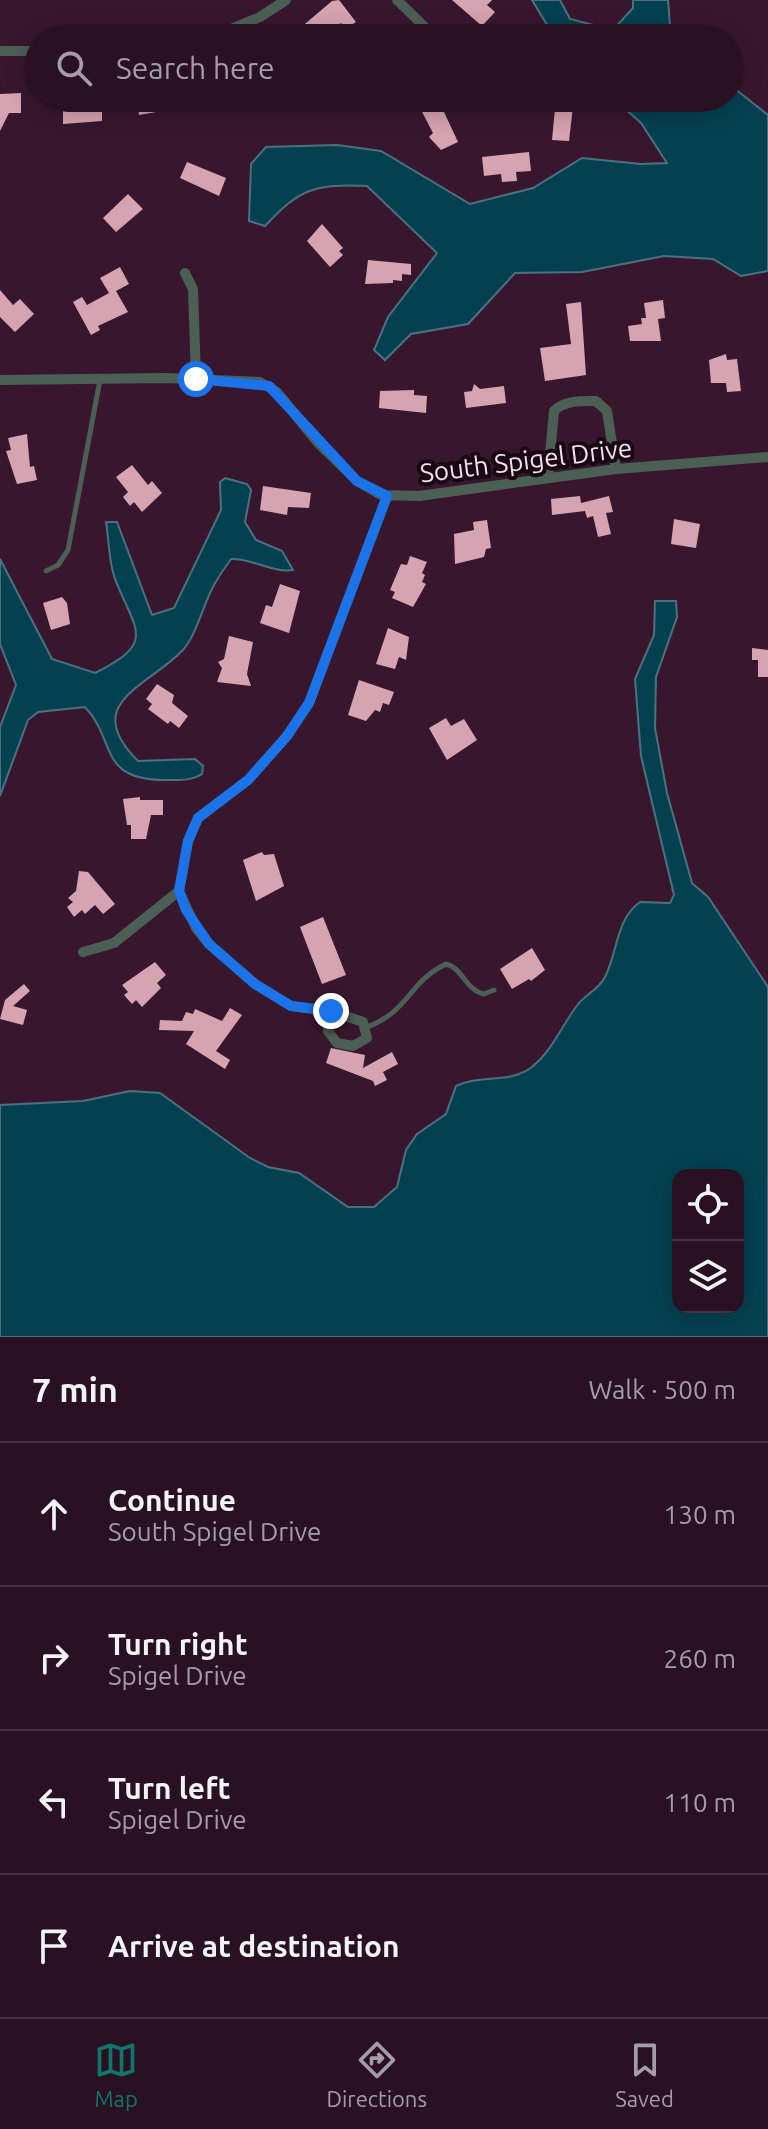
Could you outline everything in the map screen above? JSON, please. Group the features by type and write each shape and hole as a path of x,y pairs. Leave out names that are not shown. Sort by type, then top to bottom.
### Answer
{"street":[{"path":"243,24 286,0"},
{"path":"397,0 422,24"},
{"path":"0,51 24,51"},
{"path":"185,273 193,289 196,379"},
{"name":"South Spigel Drive","path":"0,380 196,379 269,386 357,481 387,496 419,496 616,469 768,457"},
{"path":"548,477 554,411 564,404 582,401 596,401 607,411 616,469"},
{"path":"331,1011 328,1031 337,1043 353,1046 362,1042 367,1027 348,1015 331,1011 291,1006 255,984 209,944 186,910 179,891 188,841 198,818 257,770 287,736 309,703 387,496"},
{"path":"83,952 114,943 179,891"}],"lane":[{"path":"46,571 58,565 68,550 100,379"},
{"path":"367,1027 395,1014 422,979 446,964 455,967 471,990 484,994 494,990"}],"water":[{"path":"532,0 560,0 570,19 590,24 547,24"},
{"path":"633,0 668,0 670,24 618,24 633,8"},
{"path":"744,96 768,115 768,271 741,276 713,259 664,256 582,272 515,273 468,324 411,334 385,360 374,350 388,317 437,253 367,186 334,186 310,191 288,203 265,226 249,221 251,164 266,147 337,145 381,151 470,204 533,188 582,158 641,164 667,163 641,123 629,112 744,112"},
{"path":"225,478 247,484 251,490 245,522 256,540 282,551 293,570 231,559 210,593 187,644 168,664 125,698 117,710 115,724 122,741 138,761 195,759 203,766 202,774 189,779 166,780 129,773 118,766 85,707 38,712 28,720 0,796 0,727 16,685 0,644 0,559 52,659 95,673 126,653 136,636 135,626 112,569 106,522 117,522 152,615 174,608 221,510 220,482"},
{"path":"655,601 676,601 677,617 656,677 655,728 667,793 692,883 708,897 768,987 768,1337 0,1337 0,1105 83,1101 130,1091 160,1093 250,1158 268,1167 299,1173 348,1207 374,1207 397,1187 406,1150 417,1134 446,1114 456,1086 514,1075 532,1067 539,1060 579,1003 603,981 622,926 632,909 640,902 670,903 674,895 641,756 635,679 654,635"}],"building":[{"path":"339,0 356,22 305,24 332,1"},
{"path":"452,0 492,0 487,5 495,12 484,24 480,24"},
{"path":"21,93 21,113 9,113 0,131 0,94"},
{"path":"63,112 102,112 102,121 63,124"},
{"path":"422,112 444,112 458,142 441,150 429,137 433,133"},
{"path":"555,112 572,112 569,141 552,140"},
{"path":"529,152 531,171 516,172 517,181 502,182 501,174 484,176 482,157"},
{"path":"187,162 226,178 219,196 180,178"},
{"path":"128,194 143,209 116,232 103,218"},
{"path":"322,224 343,248 339,251 343,255 330,267 307,241"},
{"path":"368,260 411,264 411,275 402,274 402,281 393,280 393,283 365,284"},
{"path":"120,267 129,284 116,291 128,312 98,326 100,330 91,335 73,302 82,297 87,305 109,293 100,278"},
{"path":"0,290 13,305 20,299 34,314 15,332 0,317"},
{"path":"663,300 665,318 658,319 661,341 630,341 628,326 642,324 641,318 646,318 644,303"},
{"path":"581,302 586,375 545,381 540,348 571,344 566,304"},
{"path":"726,354 727,360 737,359 741,391 727,392 726,383 711,383 709,360"},
{"path":"474,384 480,389 504,386 506,403 466,408 464,392 472,391"},
{"path":"414,390 414,395 427,396 426,413 379,408 380,391"},
{"path":"27,434 30,467 34,466 37,480 17,484 6,451 11,450 8,438"},
{"path":"132,465 148,485 152,481 162,493 142,512 134,502 130,506 123,497 128,492 116,477"},
{"path":"263,486 311,493 309,508 288,507 287,515 260,510"},
{"path":"580,496 581,503 609,496 613,512 606,513 611,534 598,537 593,516 587,518 585,511 552,515 551,499"},
{"path":"674,519 700,524 696,548 671,544"},
{"path":"487,520 491,548 486,549 484,557 455,564 454,534 474,530 473,522"},
{"path":"410,556 427,562 422,573 425,575 422,582 426,584 413,607 392,598 395,592 390,590 401,564 407,565"},
{"path":"280,584 300,591 289,633 260,623 266,605 272,607"},
{"path":"62,597 67,603 70,624 51,630 43,603"},
{"path":"388,628 409,637 406,660 399,657 395,669 376,664"},
{"path":"229,636 253,642 247,674 251,686 217,682 222,668 218,662 224,659"},
{"path":"752,648 768,650 768,677 758,677 758,660 752,660"},
{"path":"359,680 394,692 389,705 383,703 380,712 375,710 366,721 348,715"},
{"path":"157,684 174,695 172,703 188,716 179,728 148,709 152,704 146,699"},
{"path":"446,718 451,726 464,719 477,740 447,760 429,728"},
{"path":"140,797 140,800 163,800 163,815 151,815 146,839 131,839 131,825 127,825 123,799"},
{"path":"262,852 264,855 274,854 284,886 256,901 243,860"},
{"path":"79,871 88,872 115,904 103,914 95,905 85,914 82,910 74,917 67,907 73,902 68,898 76,891"},
{"path":"323,917 346,975 322,984 300,927"},
{"path":"532,948 545,970 531,981 529,979 512,989 500,969"},
{"path":"155,962 166,975 157,983 161,988 142,1007 136,1000 132,1004 124,995 128,992 122,985"},
{"path":"24,984 30,991 13,1006 27,1010 23,1025 0,1019 5,1000"},
{"path":"230,1008 242,1015 216,1051 230,1060 225,1069 186,1044 194,1031 159,1030 160,1020 182,1021 186,1012 193,1014 195,1009 222,1021"},
{"path":"331,1048 365,1055 363,1068 392,1052 398,1064 383,1072 387,1080 375,1086 373,1081 326,1063"}],"route":[{"path":"196,379 260,382 269,386 319,444 357,481 387,496 359,561 309,703 287,736 248,780 198,818 191,829 183,885 179,891 196,928 209,944 255,984 291,1006 331,1011"}]}
